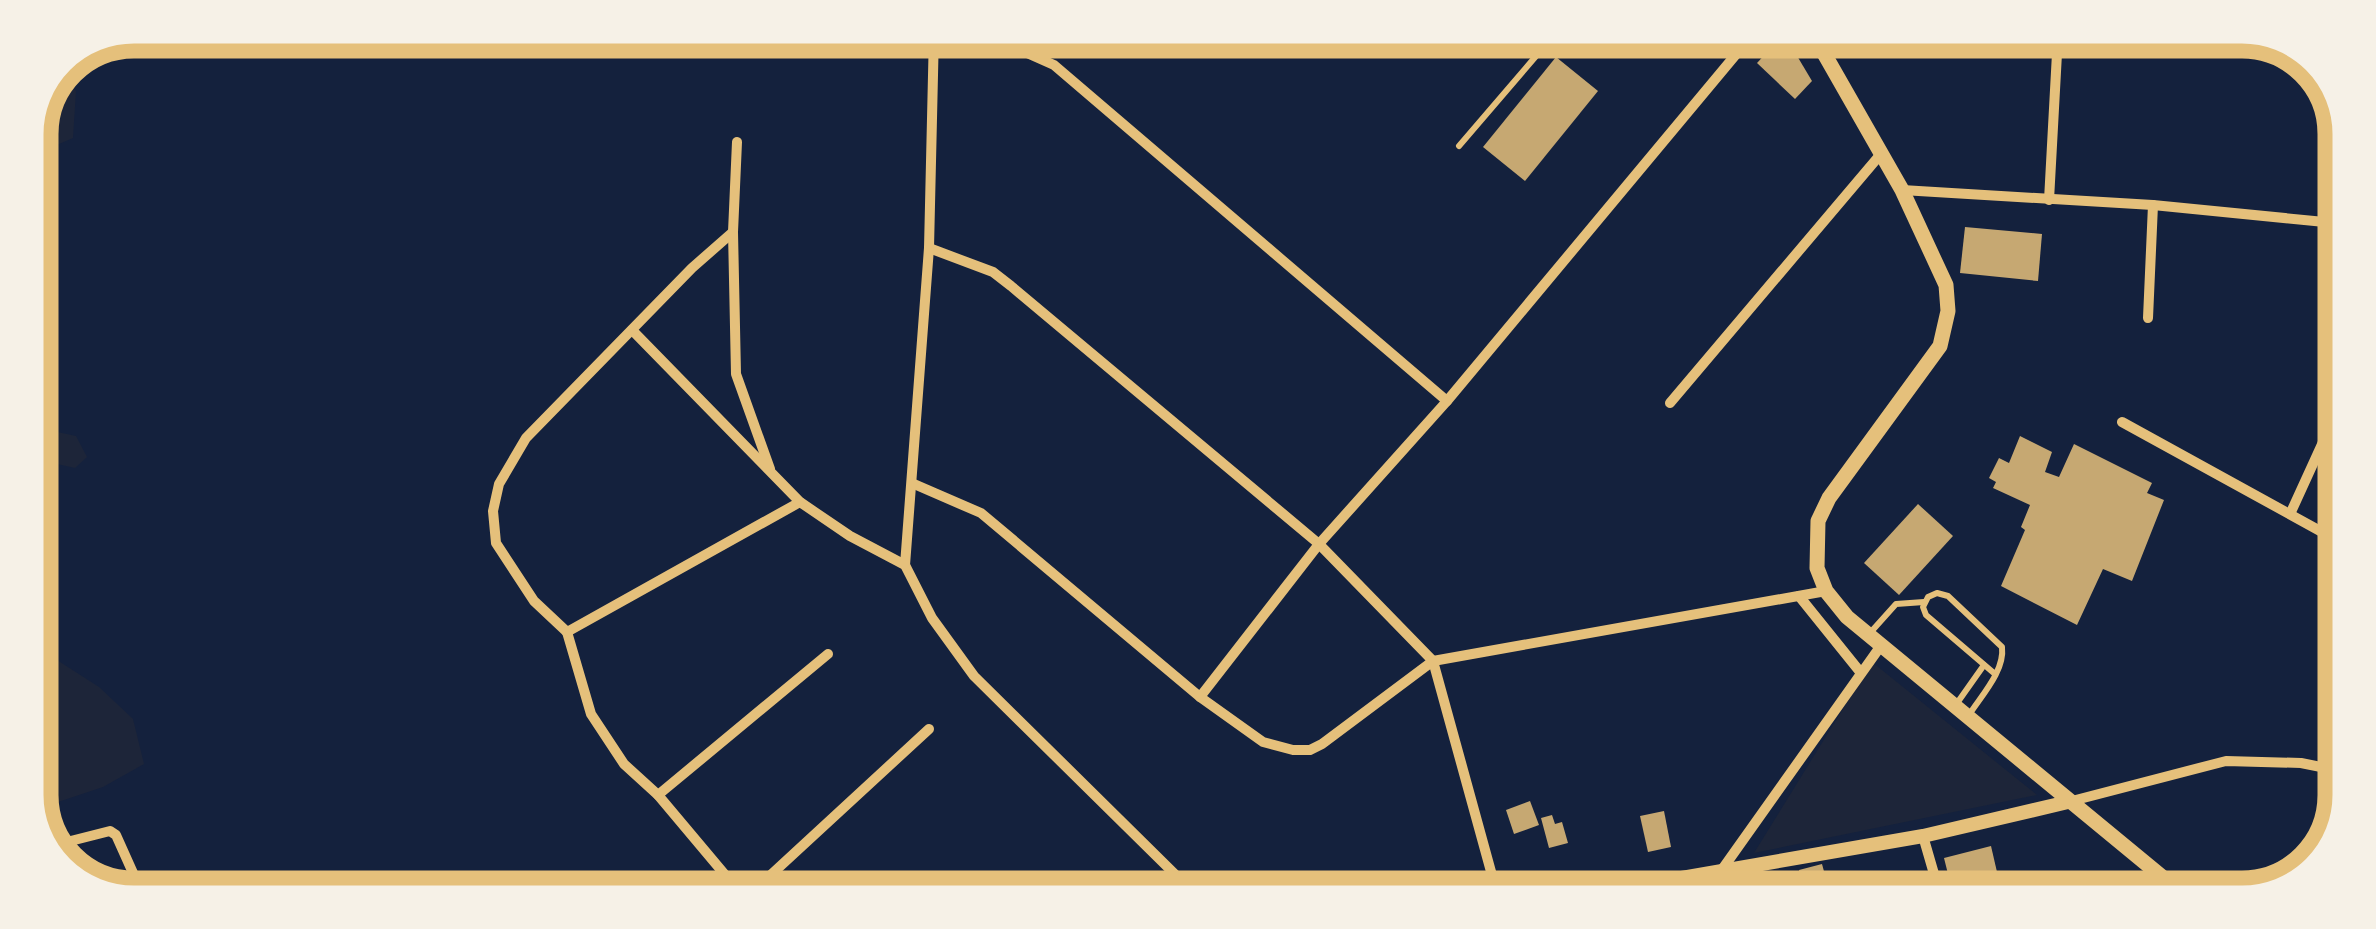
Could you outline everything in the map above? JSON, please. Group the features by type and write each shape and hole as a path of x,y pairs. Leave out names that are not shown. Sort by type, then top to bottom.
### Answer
{"main road":[{"path":"1822,51 1902,190 1946,285 1948,311 1940,346 1829,498 1818,521 1817,568 1826,591 1874,641 2163,878"}],"street":[{"path":"905,566 929,248 934,51"},
{"path":"1023,51 1054,65 1447,401"},
{"path":"1200,697 1319,544 1447,401 1739,51"},
{"path":"2049,200 2056,51"},
{"path":"737,142 736,374 772,474"},
{"path":"1670,403 1880,155"},
{"path":"1902,190 2325,222"},
{"path":"2148,318 2153,206"},
{"path":"731,878 624,764 591,714 567,632 534,601 496,543 496,497 526,438 692,268 734,232"},
{"path":"929,248 992,272 1012,286 1319,544 1432,662 1493,878"},
{"path":"632,330 800,502 905,566 932,618 974,676 1179,878"},
{"path":"2122,422 2325,533"},
{"path":"2291,512 2325,449"},
{"path":"914,484 981,512 1200,697 1263,742 1293,750 1310,750 1432,662 1826,591"},
{"path":"567,632 800,502"},
{"path":"1798,596 1861,673"},
{"path":"1721,871 1861,673 1874,641"},
{"path":"658,796 828,654"},
{"path":"765,878 929,729"},
{"path":"1681,878 1923,836 2226,761 2325,768"},
{"path":"65,841 104,829 116,835 135,878"},
{"path":"1923,836 1935,878"},
{"path":"1721,871 1724,878"}],"lane":[{"path":"1459,146 1540,51"},
{"path":"1874,641 1896,604 1924,602 1937,593 1948,596 2002,647 2003,659 1995,674 1961,713"},
{"path":"1924,602 1926,615 1995,674"},
{"path":"1961,713 1984,665"}],"shaded area":[{"path":"68,83 76,91 73,138 51,147 57,102"},
{"path":"51,431 76,436 87,457 75,468 51,463"},
{"path":"51,654 99,687 133,719 144,764 103,787 58,802 51,796"},
{"path":"1872,662 2037,795 1754,853"}],"building":[{"path":"1768,51 1794,51 1812,81 1795,99 1757,63"},
{"path":"1556,57 1598,91 1525,181 1483,147"},
{"path":"1965,227 2042,234 2038,281 1960,273"},
{"path":"2020,436 2052,452 2045,472 2059,477 2074,444 2152,483 2147,493 2164,500 2132,581 2103,569 2077,625 2001,586 2025,530 2021,527 2030,505 1993,488 1996,482 1989,478 1999,458 2009,463"},
{"path":"1918,504 1953,536 1899,595 1864,563"},
{"path":"1530,801 1539,825 1514,834 1506,810"},
{"path":"1664,811 1671,847 1648,852 1640,816"},
{"path":"1552,815 1555,824 1562,822 1568,843 1549,848 1541,818"},
{"path":"1991,846 1998,878 1949,878 1944,858"},
{"path":"1822,864 1826,878 1801,878 1799,870"}]}
